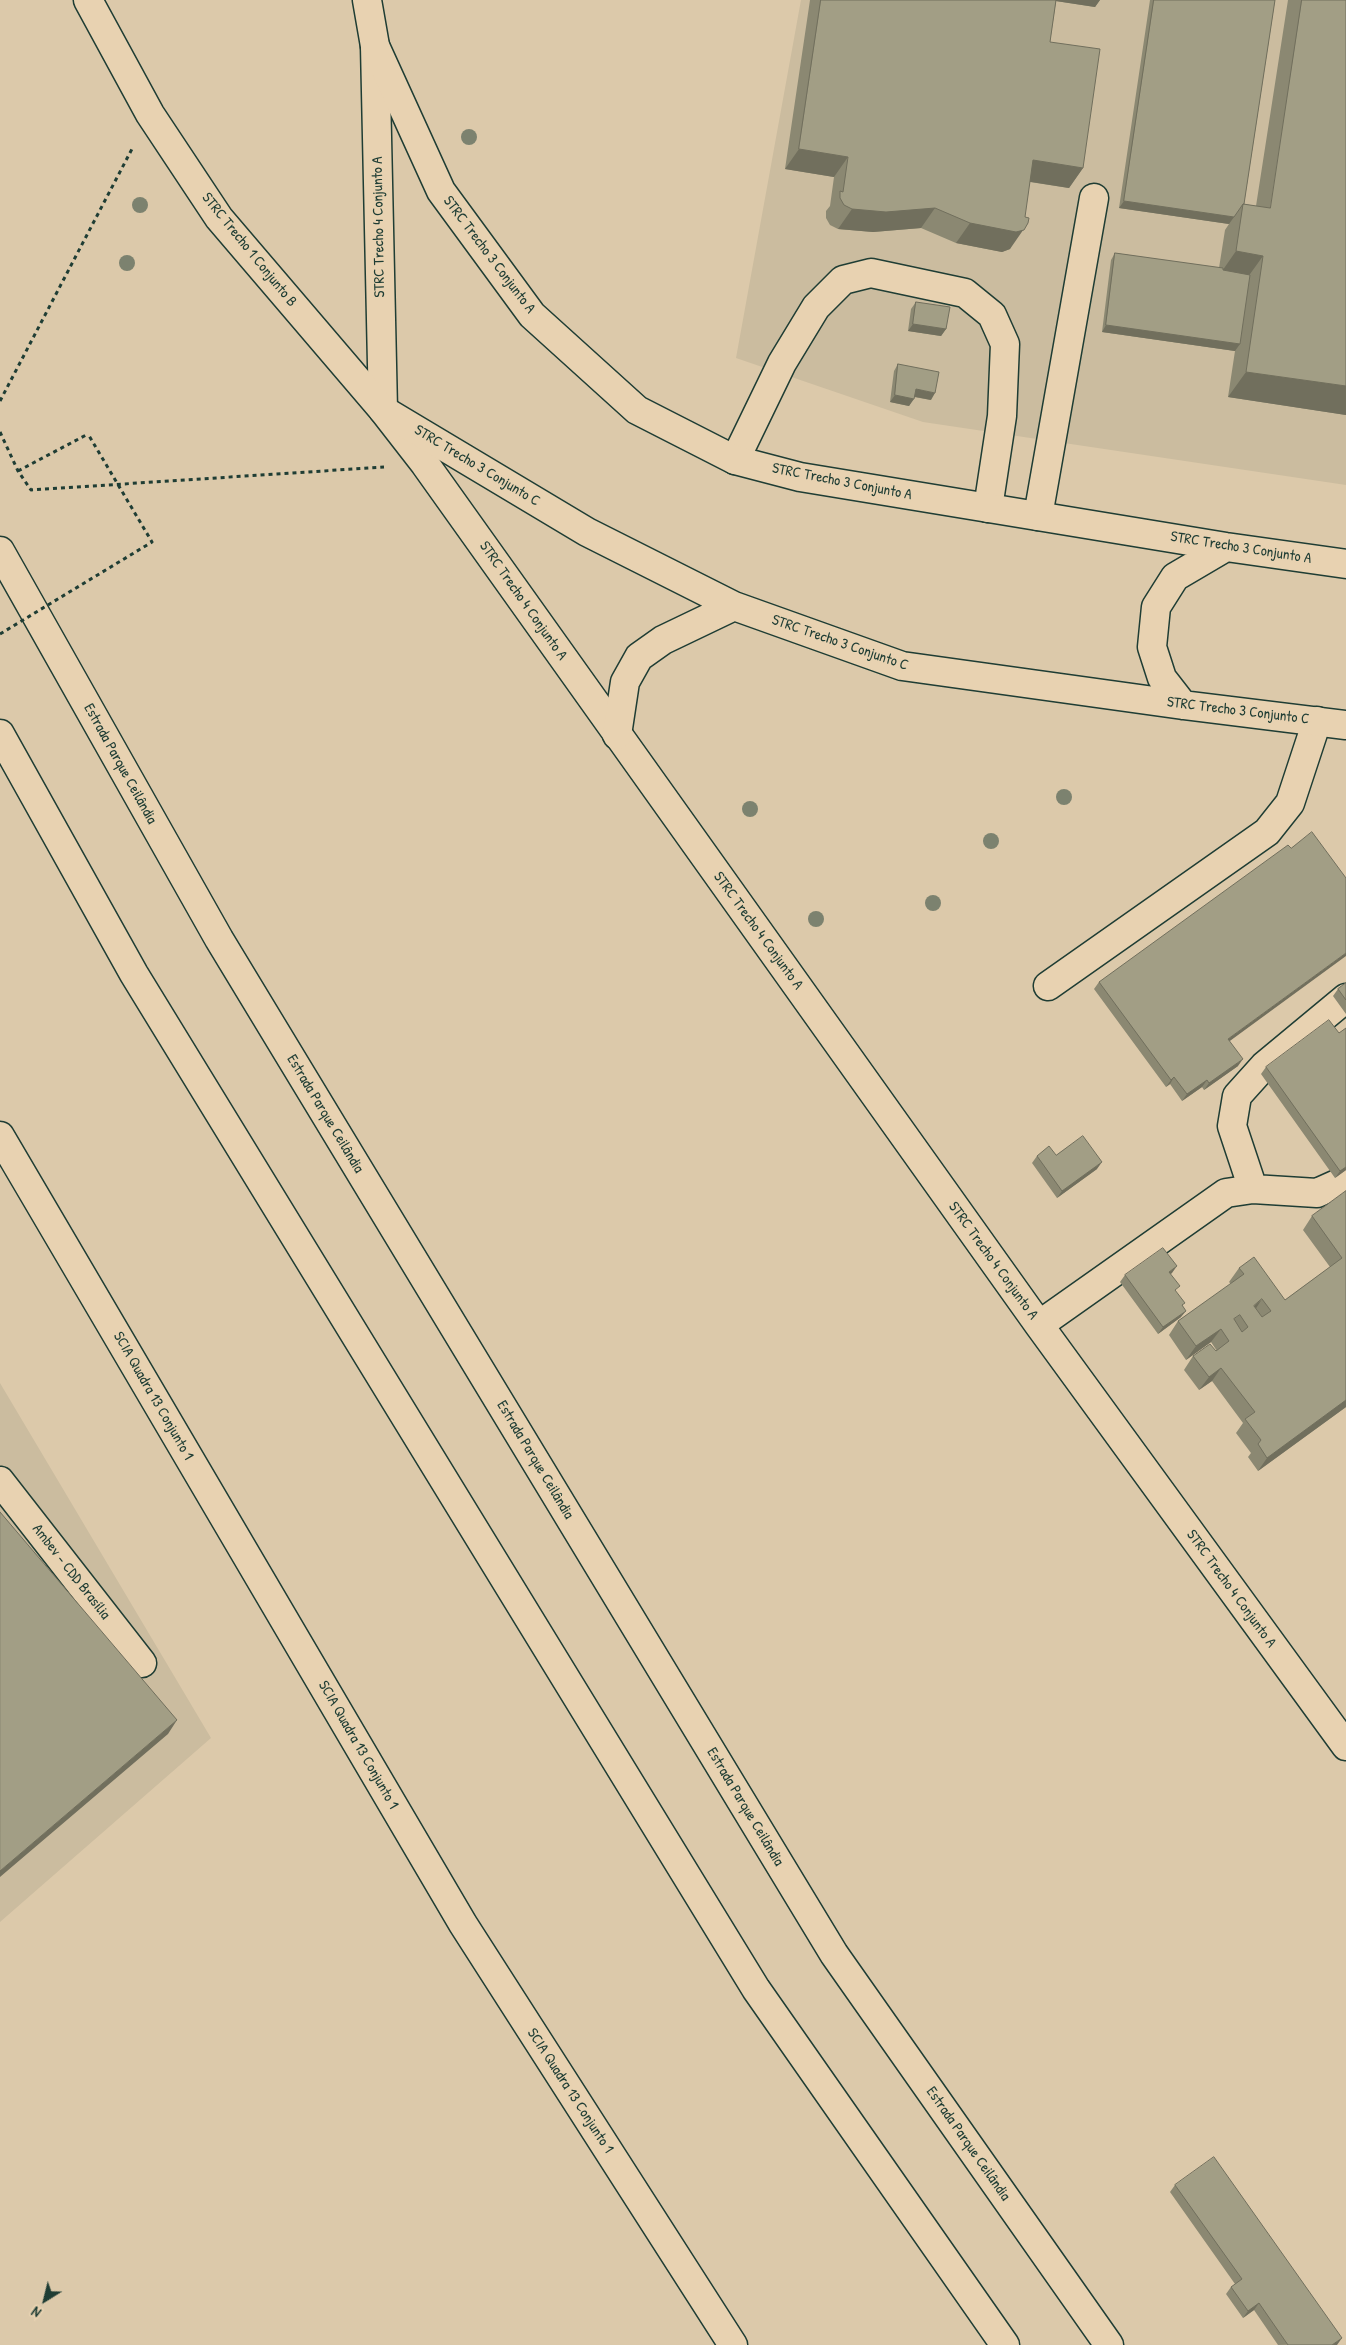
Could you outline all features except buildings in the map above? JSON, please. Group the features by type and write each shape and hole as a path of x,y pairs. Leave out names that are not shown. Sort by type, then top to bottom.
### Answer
{"main road":[{"name":"STRC Trecho 1 Conjunto B","path":"88,0 150,114 219,218 383,410"},
{"name":"STRC Trecho 3 Conjunto A","path":"367,0 375,46 441,191 532,315 637,410 735,460 800,477 1226,547 1346,564"},
{"name":"STRC Trecho 4 Conjunto A","path":"375,46 383,410 425,464 1039,1325 1346,1746"},
{"path":"1038,516 1094,198"},
{"path":"735,460 782,363 816,307 843,280 871,273 965,293 992,315 1005,344 1002,416 988,508"},
{"name":"STRC Trecho 3 Conjunto C","path":"383,410 587,532 734,606 902,666 1183,705 1346,725"},
{"path":"1183,705 1162,678 1152,647 1156,608 1175,577 1226,547"},
{"name":"Estrada Parque Ceilândia","path":"0,551 219,939 834,1954 1109,2345"},
{"path":"618,735 625,682 638,657 663,640 734,606"},
{"path":"1048,986 1267,832 1290,803 1317,721"},
{"path":"0,734 134,974 756,1989 992,2334 1005,2345"},
{"path":"1253,1189 1232,1126 1237,1096 1264,1066 1346,998"},
{"name":"SCIA Quadra 13 Conjunto 1","path":"0,1136 463,1924 733,2345"},
{"path":"1039,1325 1226,1193 1253,1189 1317,1193 1346,1180"},
{"name":"Ambev - CDD Brasília","path":"0,1480 142,1662"}],"path":[{"path":"0,401 150,114"},
{"path":"0,432 18,471 31,490 425,464"},
{"path":"0,634 152,542 88,434 18,471"}],"shaded area":[{"path":"801,0 1346,0 1346,485 923,422 736,358"},
{"path":"0,1383 211,1738 0,1922"}]}
